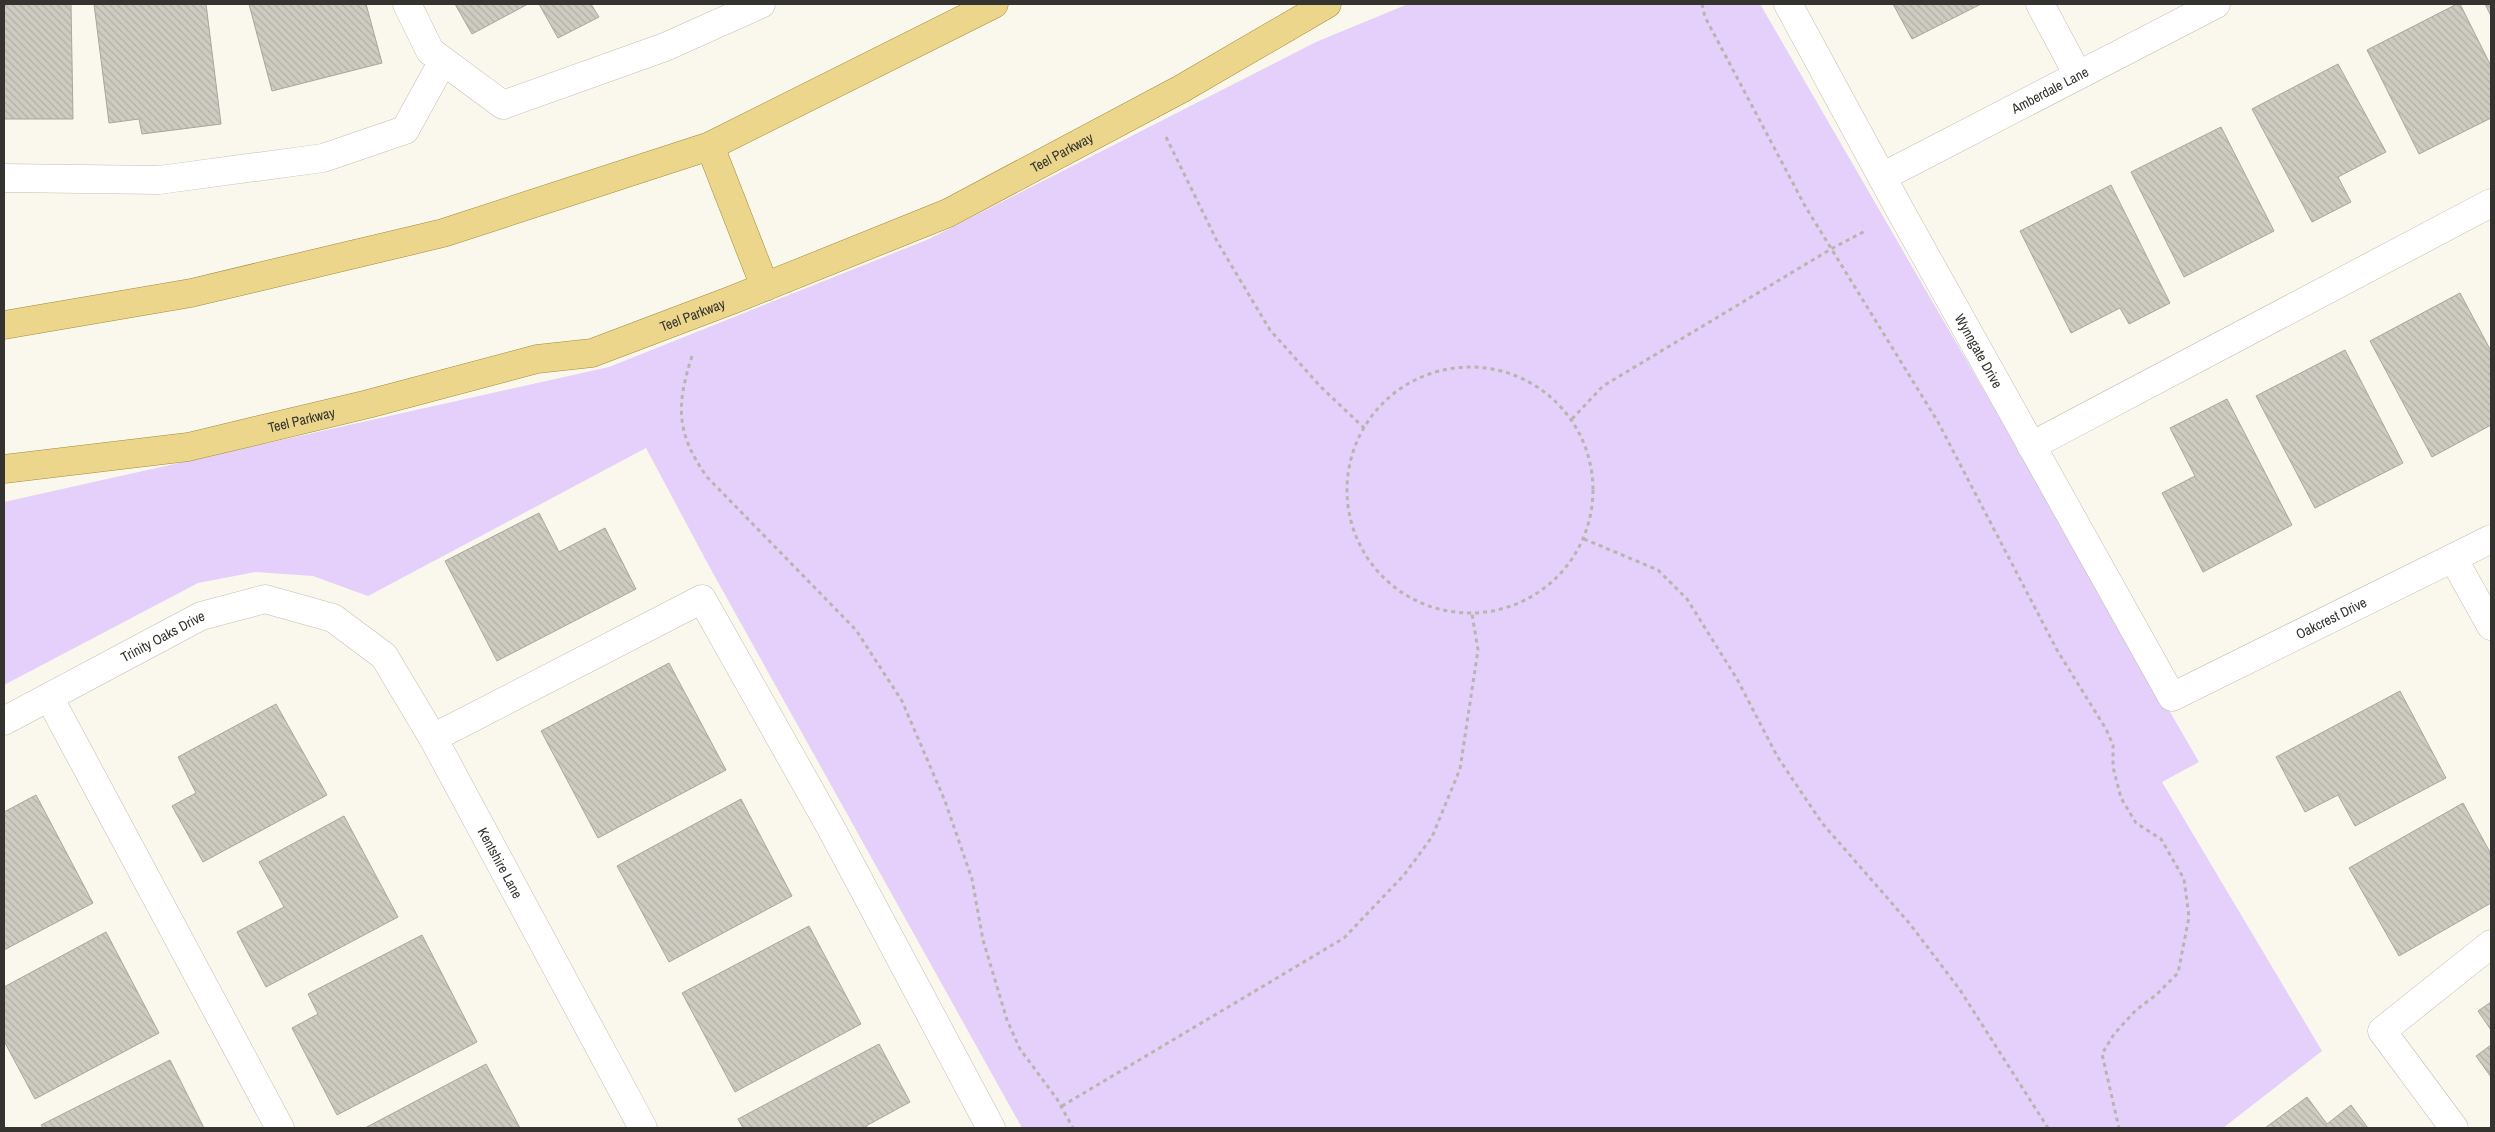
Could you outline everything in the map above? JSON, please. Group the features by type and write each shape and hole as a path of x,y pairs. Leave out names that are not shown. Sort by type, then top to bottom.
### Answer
{"main road":[{"path":"4,325 190,293 443,234 710,146 994,4"},
{"name":"Teel Parkway","path":"4,469 188,446 368,404 537,359 592,353 765,287 948,213 1181,89 1327,4"},
{"path":"710,146 765,287"}],"street":[{"path":"407,4 430,51 503,105 665,47 761,4"},
{"name":"Wynngate Drive","path":"1788,4 2031,446 2172,697"},
{"path":"2040,4 2078,75"},
{"name":"Amberdale Lane","path":"1882,177 2216,4"},
{"path":"4,178 159,180 323,158 405,130 444,61"},
{"path":"2031,446 2491,203"},
{"name":"Oakcrest Drive","path":"2172,697 2491,539"},
{"path":"2453,558 2491,626"},
{"name":"Trinity Oaks Drive","path":"4,721 200,616 265,599 333,618"},
{"path":"433,738 702,599 831,828 991,1128"},
{"name":"Kentshire Lane","path":"333,618 384,656 433,738 642,1128"},
{"path":"49,697 280,1128"},
{"path":"2454,1128 2382,1031 2491,944"}],"path":[{"path":"1702,4 1705,17 1805,206 1938,422 2057,650 2106,729 2113,745 2113,768 2121,798 2136,823 2161,839 2184,879 2189,917 2178,973 2156,995 2136,1010 2114,1034 2102,1054 2119,1128"},
{"path":"1164,134 1218,243 1270,330 1320,386 1364,428"},
{"path":"1572,419 1603,386 1831,249 1867,230"},
{"path":"693,351 683,383 682,426 692,457 707,478 856,630 902,701 945,801 972,879 983,940 1006,1020 1020,1049 1062,1106 1073,1128"},
{"path":"1477,366 1504,371 1530,382 1553,398 1572,419 1585,444 1593,469 1594,496 1590,522 1584,539 1566,569 1547,588 1525,602 1508,608 1472,614 1444,611 1409,597 1392,586 1373,566 1358,542 1349,515 1347,487 1350,459 1364,428 1377,409 1398,390 1421,376 1449,368 1477,366"},
{"path":"1584,539 1658,570 1687,599 1737,679 1776,756 1822,823 1910,924 1960,990 2048,1128"},
{"path":"1062,1106 1344,938 1404,875 1432,837 1460,769 1478,650 1472,614"}],"shaded area":[{"path":"1408,4 1760,4 2199,762 2162,782 2322,1051 2223,1128 1022,1128 709,566 646,448 368,596 313,576 255,572 198,583 4,685 4,502 609,367 929,239 1316,42"}],"building":[{"path":"4,4 71,4 73,119 4,119"},
{"path":"94,4 206,4 221,124 142,134 139,119 109,123"},
{"path":"249,4 366,4 382,63 272,91"},
{"path":"455,4 528,4 472,34"},
{"path":"539,4 591,4 599,17 558,38"},
{"path":"1893,4 1981,4 1912,39"},
{"path":"2460,4 2491,66 2491,118 2419,154 2367,50"},
{"path":"2485,4 2491,4 2491,16"},
{"path":"2338,64 2386,152 2338,177 2351,202 2312,222 2252,109"},
{"path":"2221,127 2274,231 2184,277 2131,172"},
{"path":"2111,185 2170,303 2129,324 2120,308 2071,333 2020,231"},
{"path":"2460,293 2491,351 2491,425 2432,457 2370,341"},
{"path":"2345,350 2403,463 2315,508 2256,396"},
{"path":"2227,399 2292,525 2203,572 2162,493 2195,476 2170,428"},
{"path":"539,513 559,552 605,528 636,589 497,661 445,561"},
{"path":"669,663 726,770 598,838 541,731"},
{"path":"2400,691 2446,778 2355,826 2338,795 2305,812 2276,757"},
{"path":"276,704 327,795 203,862 172,806 196,793 178,757"},
{"path":"36,795 93,903 4,950 4,812"},
{"path":"741,799 792,896 669,962 617,866"},
{"path":"2463,803 2491,854 2491,903 2399,956 2349,868"},
{"path":"344,816 398,917 266,987 237,932 284,907 259,862"},
{"path":"809,926 861,1024 735,1092 682,993"},
{"path":"106,932 159,1033 35,1099 4,1041 4,987"},
{"path":"422,935 477,1042 337,1115 292,1028 318,1014 308,994"},
{"path":"2491,1002 2491,1030 2478,1011"},
{"path":"879,1044 910,1102 866,1126 867,1128 743,1128 738,1119"},
{"path":"2491,1045 2491,1077 2476,1056"},
{"path":"170,1060 204,1128 43,1128 41,1125"},
{"path":"486,1064 520,1128 365,1128"},
{"path":"2307,1097 2327,1124 2351,1105 2368,1128 2265,1128"}]}
